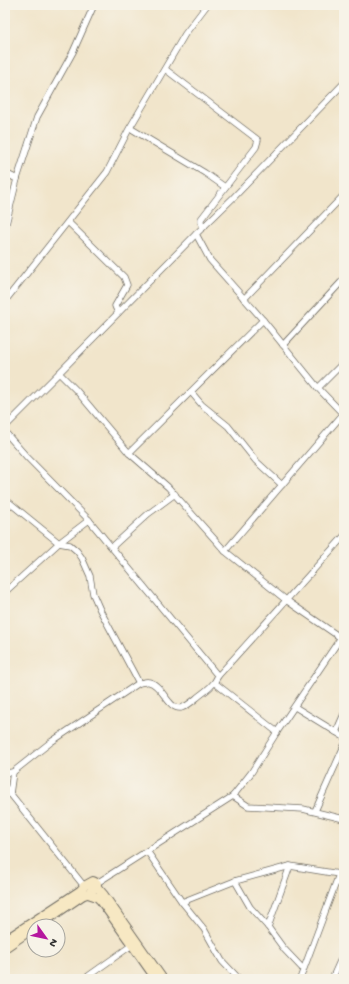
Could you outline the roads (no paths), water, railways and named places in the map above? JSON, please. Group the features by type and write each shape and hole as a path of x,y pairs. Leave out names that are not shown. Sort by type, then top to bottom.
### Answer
{"main road":[{"path":"5,940 84,891 97,885 163,979"},
{"path":"49,918 84,891"},
{"path":"84,891 97,897 101,901 156,979"},
{"path":"5,948 26,934"}],"street":[{"path":"5,228 16,179 37,117 73,52 94,5"},
{"path":"5,299 107,172 130,128 185,34 207,5"},
{"path":"165,69 258,140 256,147 201,219 201,223 204,227"},
{"path":"5,427 204,227 344,83"},
{"path":"130,128 205,173 225,187"},
{"path":"5,173 16,179"},
{"path":"244,299 344,195"},
{"path":"68,222 124,277 127,285 115,306 118,313"},
{"path":"196,234 210,260 263,320 318,388 344,414 225,551"},
{"path":"283,345 344,279"},
{"path":"129,453 263,320"},
{"path":"318,388 344,362"},
{"path":"60,373 129,453 168,487 225,551 286,600 343,637 277,732 251,773 233,796 97,885"},
{"path":"191,392 202,405 228,426 256,461 282,485"},
{"path":"5,432 26,456 89,520 218,676"},
{"path":"112,548 148,514 174,494"},
{"path":"5,499 59,543 70,545 77,551 82,558 90,576 95,599 139,683"},
{"path":"6,590 59,543 89,520"},
{"path":"5,773 13,772 51,742 139,683 148,682 156,686 172,706 181,708 189,704 215,683 218,676 344,536"},
{"path":"215,683 277,732"},
{"path":"295,707 344,737"},
{"path":"336,732 344,714"},
{"path":"314,811 344,746"},
{"path":"10,794 13,772"},
{"path":"5,787 84,891"},
{"path":"233,796 248,806 303,809 344,819"},
{"path":"147,851 182,902 204,929 222,961 239,979"},
{"path":"300,979 344,861"},
{"path":"182,902 235,881 290,866 339,874"},
{"path":"268,927 290,866"},
{"path":"235,881 250,906 284,949 303,969"},
{"path":"84,979 132,945"},
{"path":"332,979 341,959 344,958"}]}
